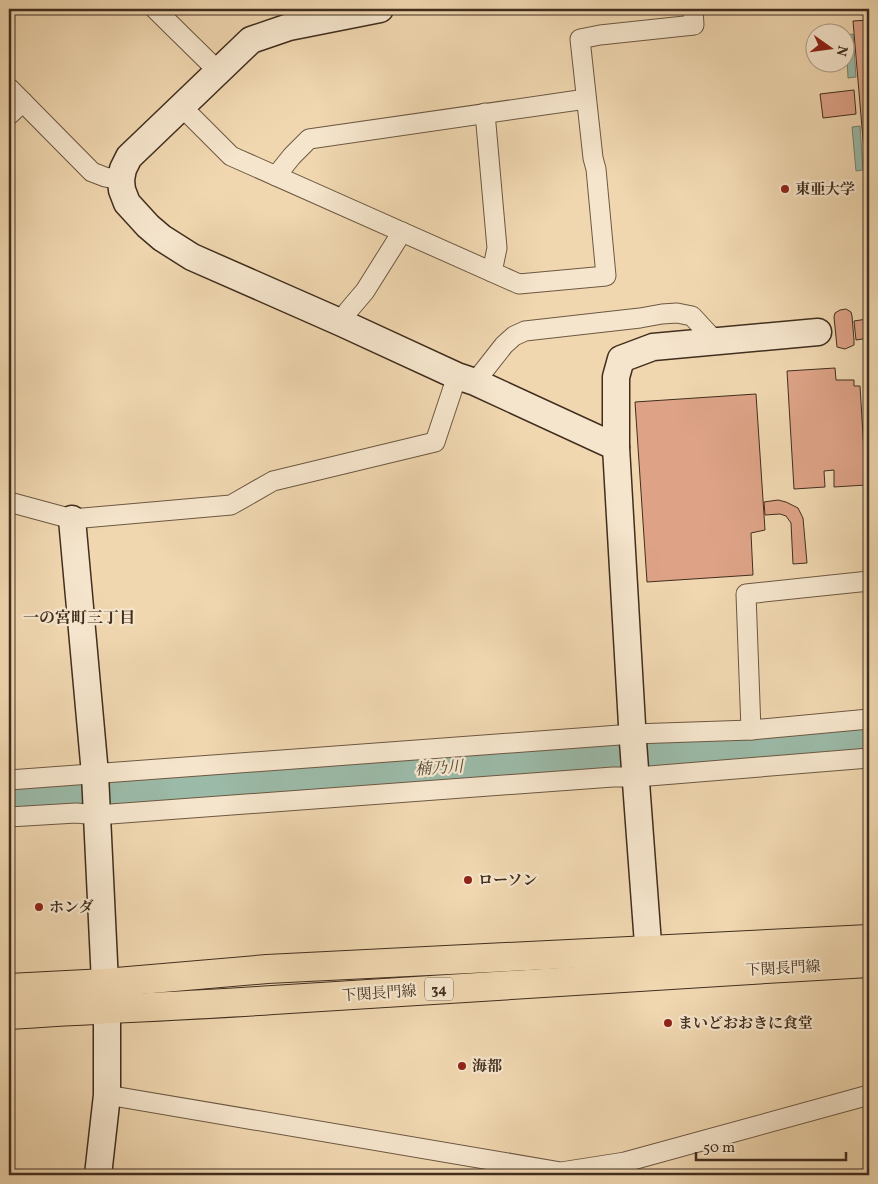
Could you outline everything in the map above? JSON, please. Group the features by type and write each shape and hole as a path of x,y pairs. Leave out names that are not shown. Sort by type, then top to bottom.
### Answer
{"main road":[{"name":"下関長門線","path":"9,988 106,996 270,1000 650,963 869,939"},
{"name":"下関長門線","path":"650,963 869,963"},
{"name":"下関長門線","path":"9,1015 106,996"}],"street":[{"path":"155,9 218,72"},
{"path":"380,9 289,27 251,40 129,157 122,168 121,180 122,190 127,203 162,238 192,257 616,447"},
{"path":"181,106 231,156 520,284 606,276 596,169 593,158 580,39 600,35 694,25 693,9"},
{"path":"9,88 92,172 121,180"},
{"path":"276,176 292,156 310,139 586,98"},
{"path":"9,115 23,102"},
{"path":"485,113 497,248 492,272"},
{"path":"342,323 348,311 365,291 402,232"},
{"path":"9,502 72,519 231,505 273,481 435,442 466,379 514,336 525,331 677,313 692,316 715,342"},
{"path":"650,963 633,738 616,447 616,377 620,359 653,347 818,332"},
{"path":"72,519 95,778 106,996 107,1095 98,1175"},
{"path":"751,730 746,594 869,581"},
{"path":"9,780 95,778 869,720"},
{"path":"9,817 869,758"},
{"path":"107,1095 560,1173 625,1162 869,1095"}],"shaded area":[{"path":"848,72 856,72 856,77 848,78"},
{"path":"860,126 863,170 856,171 852,127"}],"building":[{"path":"869,20 869,187 867,187 856,57 856,22 853,21"},
{"path":"854,90 856,114 823,118 820,94"},
{"path":"869,298 869,338 856,340 854,321 867,319 865,299"},
{"path":"846,309 851,312 852,316 854,345 845,349 837,347 834,317 835,313"},
{"path":"835,368 836,380 854,380 854,386 860,386 866,485 834,487 834,470 824,471 825,487 794,489 787,371"},
{"path":"756,394 765,530 751,533 753,575 647,582 635,402"},
{"path":"778,500 798,508 803,518 807,563 793,564 791,523 786,516 780,514 765,515 764,502"}],"waterway":[{"name":"楠乃川","path":"9,799 869,736"}],"place":[{"name":"東亜大学","path":"785,189"},
{"name":"ローソン","path":"468,880"},
{"name":"ホンダ","path":"39,907"},
{"name":"まいどおおきに食堂","path":"668,1023"},
{"name":"海都","path":"462,1066"}],"district":[{"name":"一の宮町三丁目","path":"79,617"}]}
